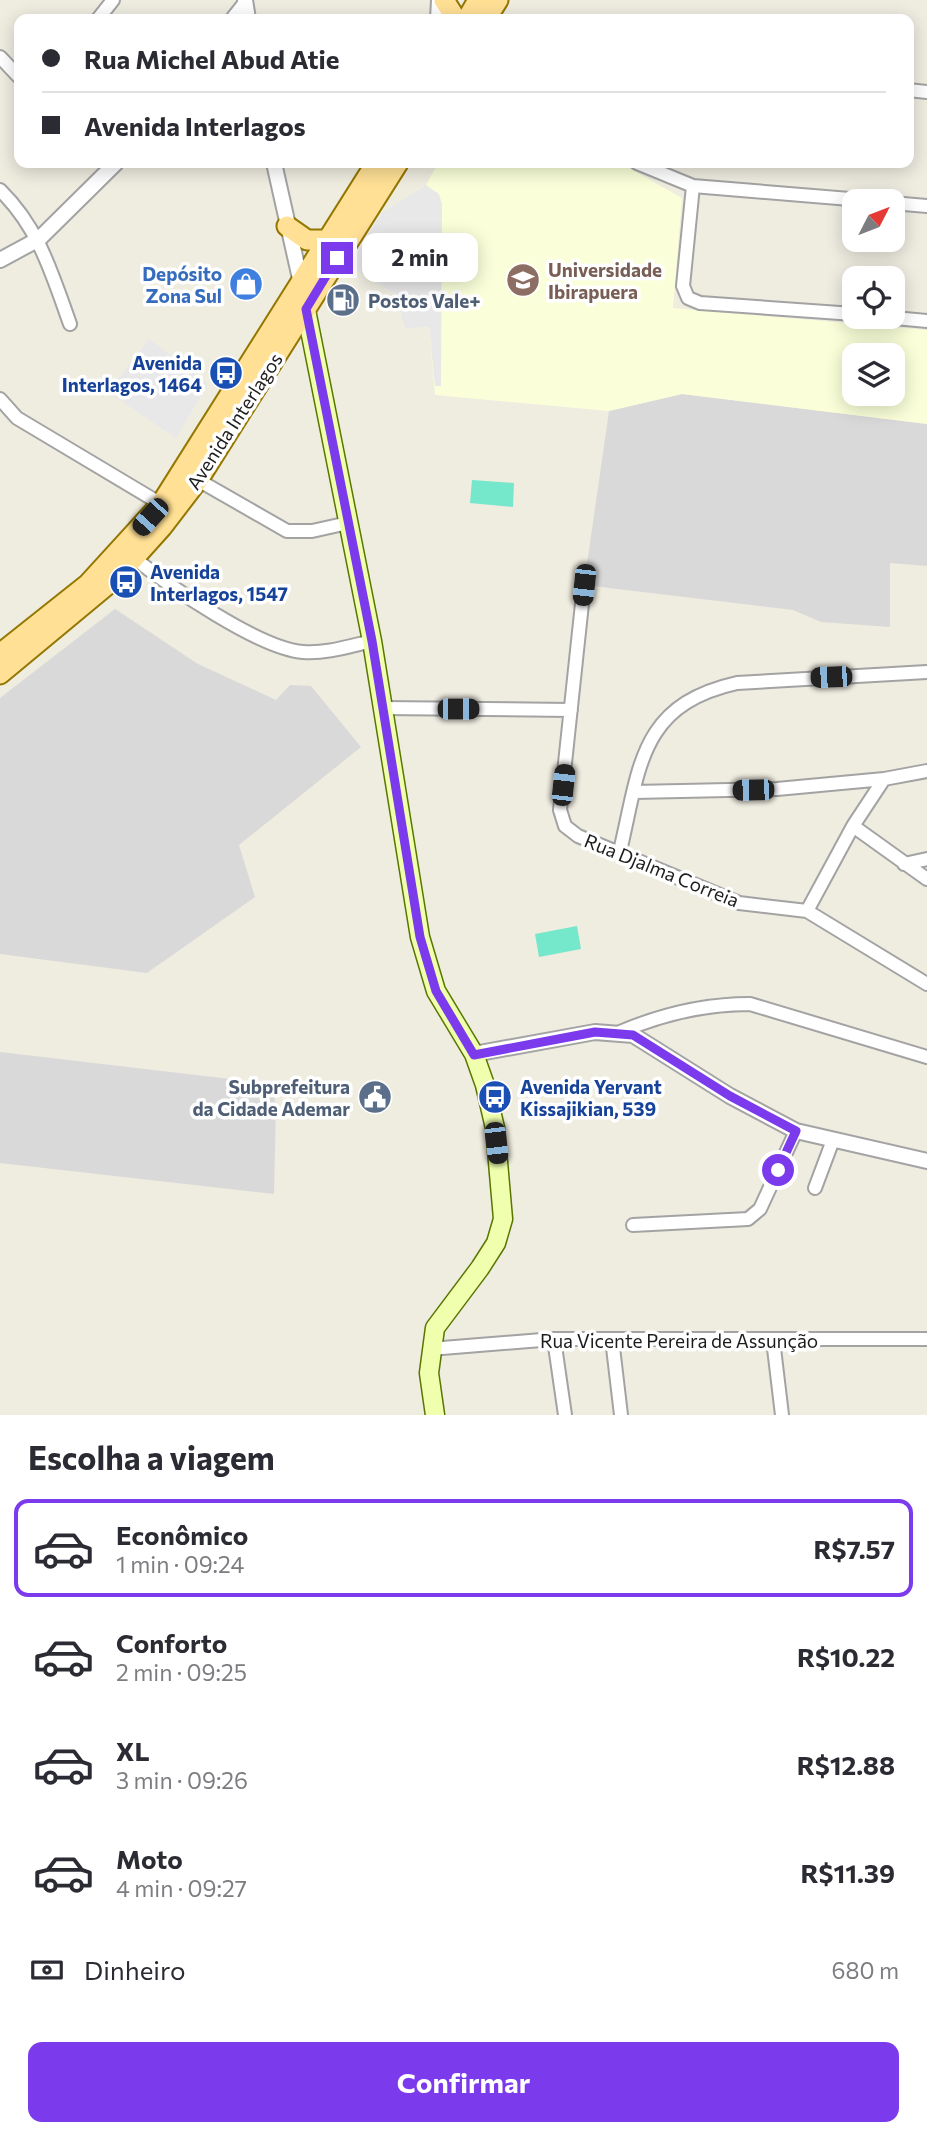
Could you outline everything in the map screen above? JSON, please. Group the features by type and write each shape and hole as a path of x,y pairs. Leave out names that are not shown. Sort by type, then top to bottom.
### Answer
{"main road":[{"name":"Avenida Interlagos","path":"12,647 134,558 168,508 301,283 373,168"},
{"name":"Avenida Interlagos","path":"0,674 12,647 88,584 198,480 395,168"},
{"path":"287,226 307,240 328,240"},
{"path":"301,283 372,641 420,937 436,991 474,1055 485,1085 495,1128 503,1219 496,1243 435,1328 430,1349 429,1373 435,1415"}],"street":[{"path":"102,14 113,0"},
{"path":"0,57 14,72"},
{"path":"0,260 39,239 111,168"},
{"path":"275,168 301,283"},
{"path":"649,168 693,186 842,198"},
{"path":"693,186 682,286 688,298 700,303 842,313"},
{"path":"0,190 18,208 39,239 70,324"},
{"path":"905,204 927,206"},
{"path":"905,319 927,321"},
{"path":"0,399 18,418 168,508"},
{"path":"198,480 288,531 312,531 348,523"},
{"path":"134,558 167,584 209,610 286,648 310,653 372,641"},
{"path":"382,708 571,710 584,585"},
{"path":"620,851 647,744 661,721 680,705 706,690 737,683 927,672"},
{"name":"Rua Djalma Correia","path":"571,710 560,810 562,820 570,831 739,903 807,911 927,984"},
{"path":"634,792 777,789 884,779 927,771"},
{"path":"807,911 853,826 884,779"},
{"path":"853,826 927,879"},
{"path":"904,864 927,859"},
{"path":"620,1032 656,1017 726,1004 750,1004 927,1058"},
{"path":"474,1055 595,1032 620,1032 649,1042 730,1096 796,1131 927,1161"},
{"path":"633,1225 748,1219 760,1209 796,1131"},
{"path":"814,1188 833,1140"},
{"path":"554,1339 565,1415"},
{"name":"Rua Vicente Pereira de Assunção","path":"430,1349 554,1339 927,1339"},
{"path":"612,1339 621,1415"},
{"path":"773,1340 782,1415"}],"shaded area":[{"name":"Universidade Ibirapuera","path":"435,168 629,168 682,198 673,308 842,323 842,329 927,330 927,424 682,394 609,411 435,395 429,327 405,329 395,294 348,266 381,213 426,185"},
{"path":"426,185 439,194 442,204 441,386 435,386 429,327 405,329 395,294 348,266 381,213"},
{"path":"149,339 208,384 176,438 108,392"},
{"path":"682,394 927,424 927,566 890,563 890,627 821,622 793,610 584,585 609,411"},
{"path":"115,609 198,664 276,700 290,685 311,686 361,747 239,845 255,897 147,973 0,954 0,698"},
{"path":"0,1052 272,1084 276,1106 274,1194 0,1163"}],"green space":[{"path":"472,480 514,483 513,507 470,503"},
{"path":"577,926 581,949 539,957 535,934"}],"place":[{"name":"Universidade Ibirapuera","path":"523,280"},
{"name":"Depósito Zona Sul","path":"246,284"},
{"name":"Postos Vale+","path":"343,300"},
{"name":"Avenida Interlagos, 1464","path":"226,373"},
{"name":"Avenida Interlagos, 1547","path":"126,582"},
{"name":"Subprefeitura da Cidade Ademar","path":"375,1097"},
{"name":"Avenida Yervant Kissajikian, 539","path":"495,1097"}],"route":[{"path":"337,258 306,309 372,641 420,937 436,991 474,1055 595,1032 620,1032 649,1042 730,1096 796,1131 778,1170"}]}
